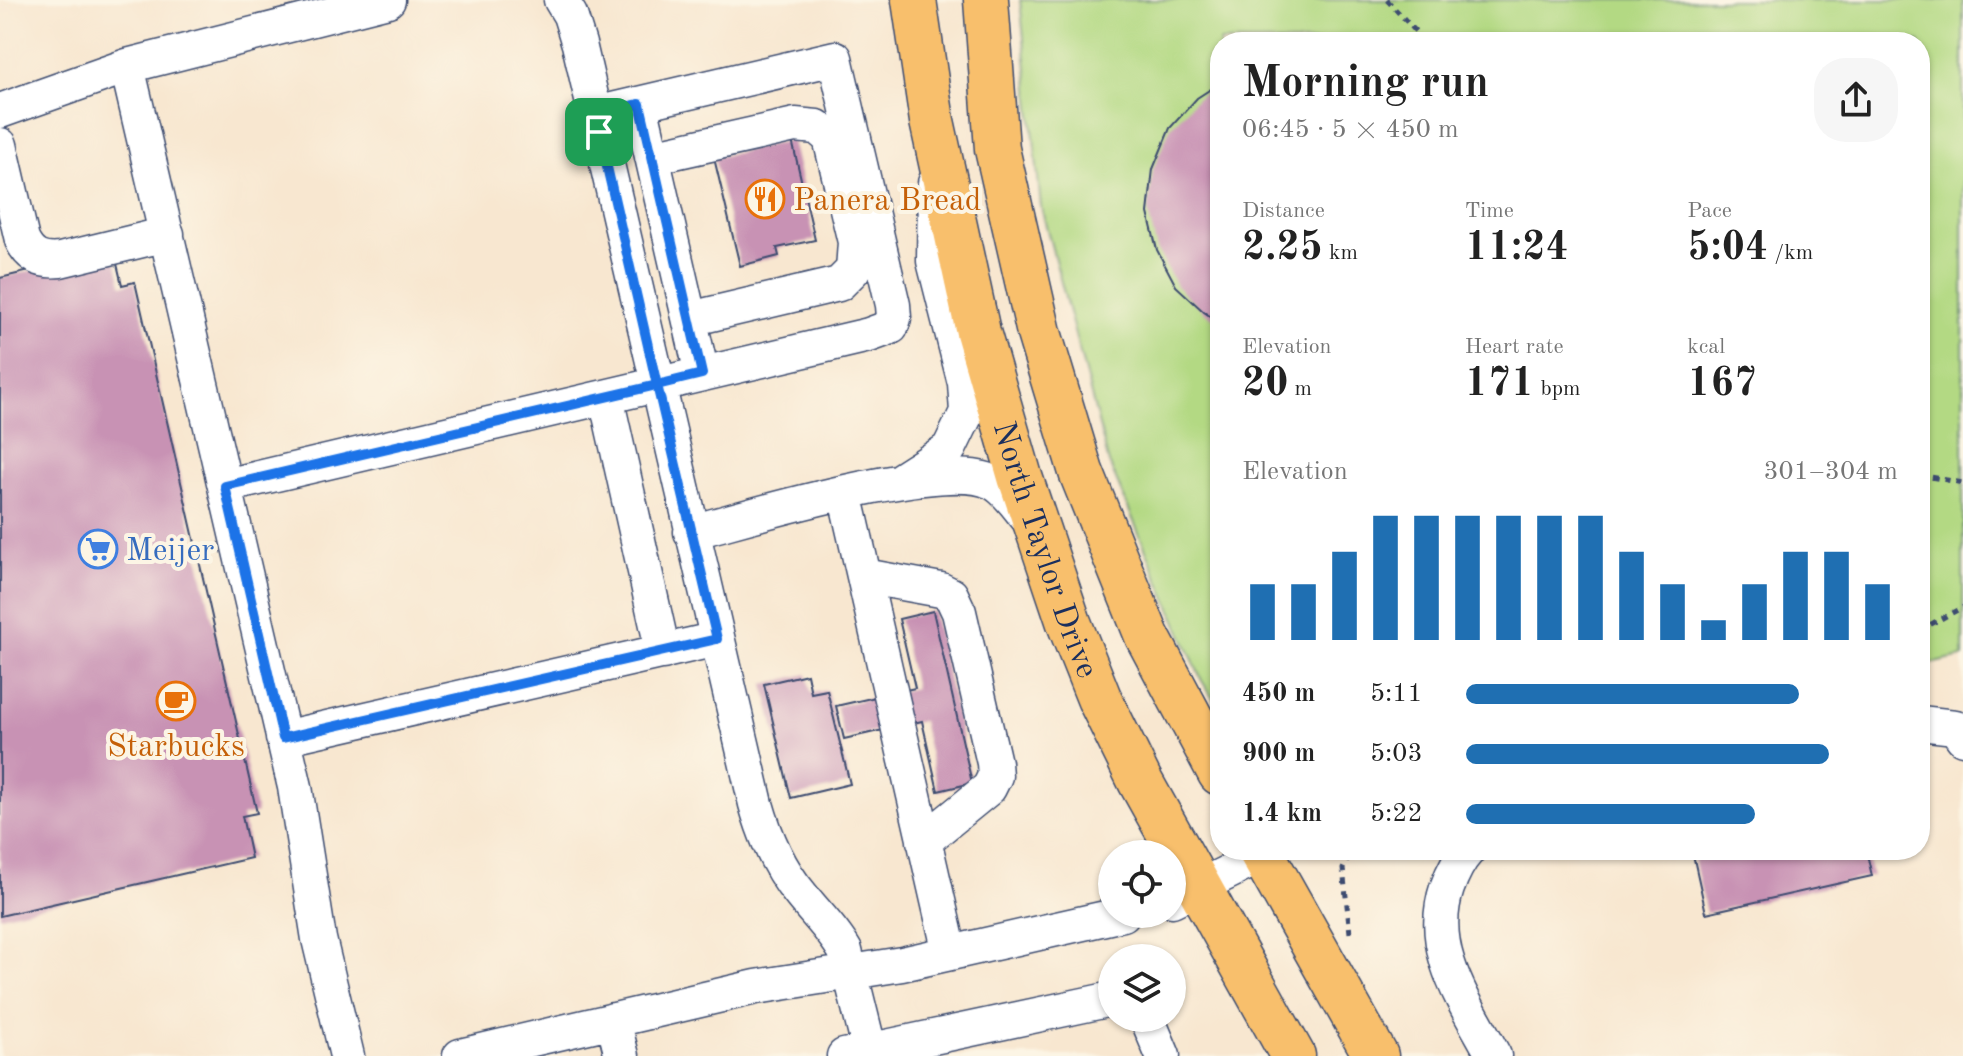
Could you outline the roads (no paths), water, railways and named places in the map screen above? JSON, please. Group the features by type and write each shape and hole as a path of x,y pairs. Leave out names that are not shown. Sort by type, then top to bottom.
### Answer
{"main road":[{"name":"North Taylor Drive","path":"914,0 938,152 978,332 1037,529 1069,623 1099,698 1140,781 1164,840"},
{"name":"North Taylor Drive","path":"986,0 997,149 1043,347 1081,472 1147,636 1210,754"},
{"path":"1266,860 1376,1056"},
{"name":"North Taylor Drive","path":"1186,893 1293,1056"}],"lane":[{"path":"0,111 127,66 388,0"},
{"path":"561,0 576,32 752,790 765,832 796,888 845,951 851,972 862,1054 1098,1002"},
{"path":"225,486 883,332 893,323 893,305 835,58 595,114"},
{"path":"127,66 283,738 301,819 319,939 347,1056"},
{"path":"640,104 702,374"},
{"path":"652,157 791,125 821,129 832,144 855,242 853,270 839,284 690,319"},
{"path":"0,145 22,240 27,252 34,257 46,261 60,260 167,234"},
{"path":"902,479 951,447 962,426 968,403 934,261 933,204 938,152"},
{"path":"606,397 663,652"},
{"path":"691,532 902,479 966,475 988,480 1000,488 1037,529"},
{"path":"845,493 950,953"},
{"path":"864,576 937,588 953,598 959,612 994,763 995,776 989,788 924,841"},
{"path":"283,738 717,639"},
{"path":"1930,724 1955,727 1963,738"},
{"path":"1186,893 1249,860"},
{"path":"1461,860 1451,875 1441,905 1440,937 1452,976 1494,1056"},
{"path":"460,1056 756,987 950,953 1098,920"},
{"path":"613,1020 622,1056"},
{"path":"1153,1032 1163,1056"}],"place":[{"name":"Panera Bread","path":"765,199"},
{"name":"Meijer","path":"98,549"},
{"name":"Starbucks","path":"176,701"}]}
